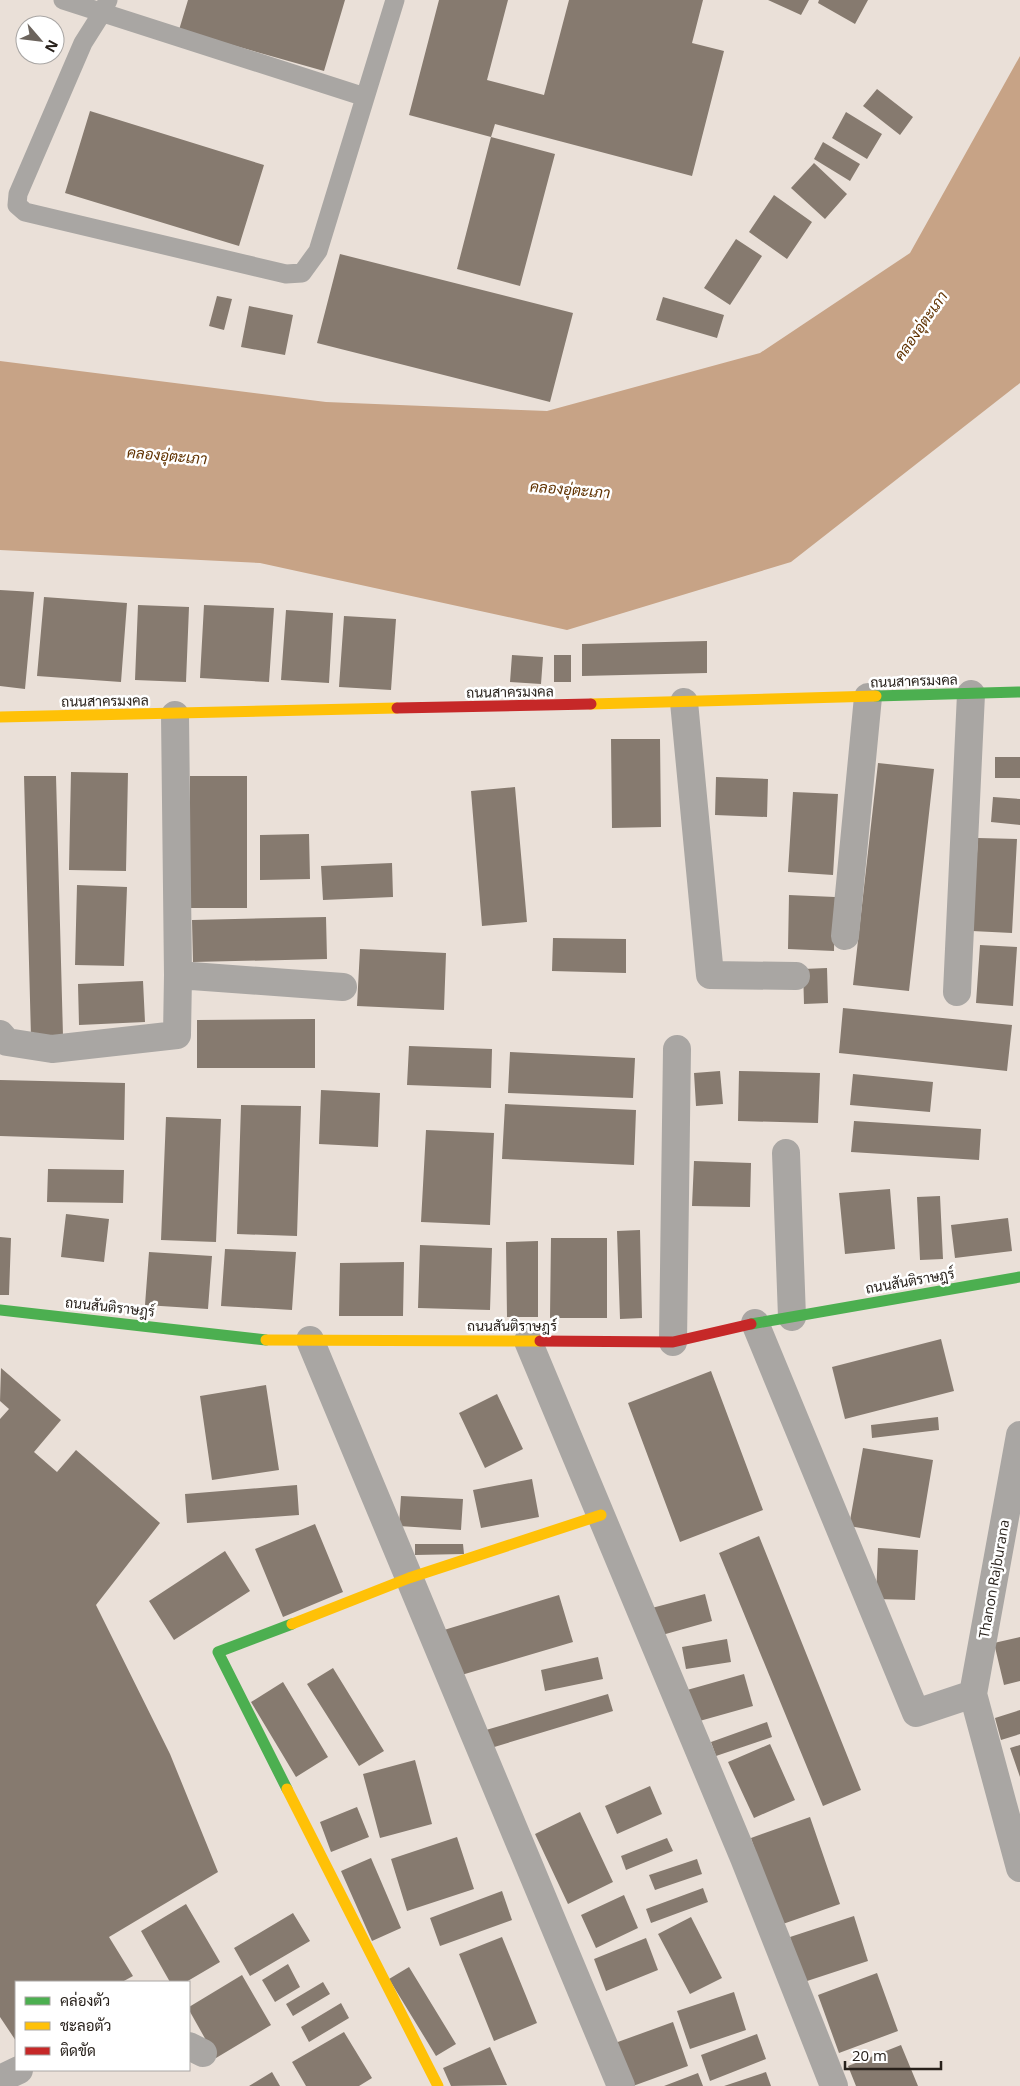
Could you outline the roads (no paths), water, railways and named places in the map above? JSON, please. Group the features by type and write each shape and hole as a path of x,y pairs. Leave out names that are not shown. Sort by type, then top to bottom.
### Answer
{"street":[{"name":"ถนนสาครมงคล","path":"0,717 175,715 1020,692"},
{"path":"957,992 971,694"},
{"path":"845,936 868,697"},
{"path":"684,702 710,975 796,976"},
{"path":"0,1034 8,1042 52,1049 177,1035 175,715"},
{"path":"178,975 343,987"},
{"path":"672,1342 677,1049"},
{"path":"786,1153 792,1317"},
{"name":"ถนนสันติราษฎร์","path":"0,1310 265,1340 672,1342 755,1323 1020,1277"},
{"path":"755,1323 916,1713 973,1694 1020,1868"},
{"path":"310,1340 621,2086"},
{"path":"528,1341 744,1858 834,2086"},
{"name":"Thanon Rajburana","path":"973,1694 1020,1436"},
{"path":"438,2086 218,1652 409,1578 600,1515"},
{"path":"0,2079 17,2071"}],"lane":[{"path":"63,0 105,7 365,97"},
{"path":"105,7 82,43 18,194 18,205 25,212 286,274 302,273 318,251 395,0"}],"water":[{"name":"คลองอุ่ตะเภา","path":"1020,56 1020,383 791,562 567,630 260,563 0,550 0,361 326,402 547,411 760,353 910,253"}]}
